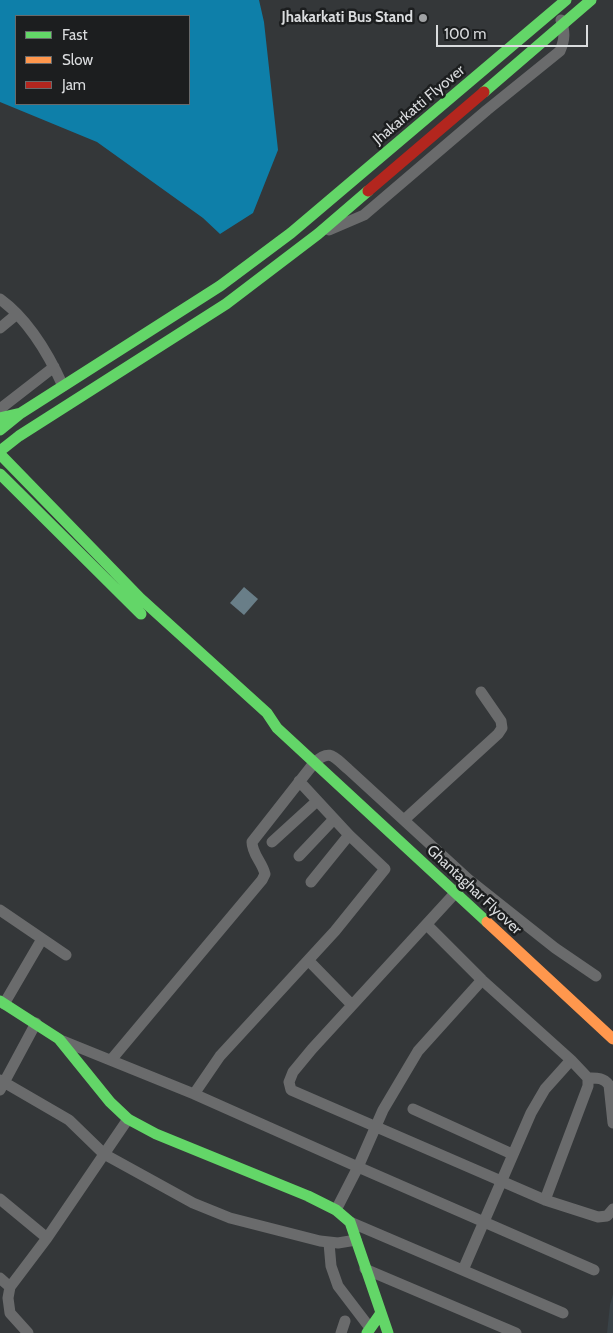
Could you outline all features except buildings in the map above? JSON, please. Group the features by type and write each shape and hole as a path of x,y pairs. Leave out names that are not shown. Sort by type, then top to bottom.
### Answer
{"main road":[{"name":"Jhakarkatti Flyover","path":"21,413 220,286 291,233 566,0"},
{"name":"Jhakarkatti Flyover","path":"0,452 19,436 226,304 262,278 318,234 591,0"},
{"path":"0,418 21,413"},
{"path":"0,430 21,413"},
{"path":"0,452 140,598 267,712 277,728"},
{"path":"3,479 132,607 259,720 277,728"},
{"name":"Ghantaghar Flyover","path":"277,728 613,1040"},
{"path":"2,1002 58,1039 110,1102 128,1119 156,1134 308,1196 336,1210 350,1222 388,1333"},
{"path":"368,1331 381,1313"}],"street":[{"path":"318,234 364,215 560,51 565,41 565,31 555,0"},
{"path":"0,299 18,314 29,328 54,367 63,386"},
{"path":"0,328 18,314"},
{"path":"0,409 54,367"},
{"path":"404,820 498,734 502,728 502,721 481,692"},
{"path":"111,1060 262,880 265,874 263,865 254,853 252,842 299,781 317,766 322,755 327,754 333,756 468,879 555,948 596,976"},
{"path":"194,1094 220,1056 309,961 385,869 349,835 299,781"},
{"path":"272,842 317,801"},
{"path":"299,856 334,819"},
{"path":"311,882 349,835"},
{"path":"468,879 352,1004 293,1072 289,1082 291,1090 545,1200 598,1217 607,1216 613,1209"},
{"path":"0,910 66,955"},
{"path":"427,925 482,980 571,1060 588,1078 588,1086 545,1200"},
{"path":"2,1002 42,939"},
{"path":"309,961 352,1004"},
{"path":"336,1210 358,1168 384,1110 418,1051 482,980"},
{"path":"36,1023 2,1084 69,1120 104,1154 193,1203 230,1218 329,1243 356,1240"},
{"path":"58,1039 194,1094 358,1168 594,1270"},
{"path":"463,1270 500,1180 531,1113 545,1089 571,1060"},
{"path":"588,1078 600,1078 609,1085 613,1123"},
{"path":"413,1109 512,1154"},
{"path":"28,1333 10,1313 8,1298 10,1287 47,1238 128,1119"},
{"path":"0,1200 47,1238"},
{"path":"350,1222 563,1313"},
{"path":"329,1243 331,1266 338,1286 368,1331"},
{"path":"366,1269 516,1333"},
{"path":"0,1278 10,1287"},
{"path":"340,1333 345,1321"}],"shaded area":[{"path":"613,1294 613,1333 607,1333 610,1305"}],"water":[{"path":"0,0 259,0 264,22 278,150 253,213 220,234 203,218 97,142 0,102"}],"traffic: fast":[{"path":"0,430 21,413 220,286 291,233 566,0"},
{"path":"484,92 591,0"},
{"path":"0,451 19,436 226,304 318,234 368,191"},
{"path":"0,418 21,413"},
{"path":"0,454 140,598 267,713 277,728 487,922"},
{"path":"0,474 141,614"},
{"path":"0,1001 59,1039 110,1102 128,1119 156,1134 308,1196 336,1210 350,1222 388,1333"},
{"path":"367,1333 381,1313"}],"traffic: slow":[{"path":"487,922 613,1039"}],"traffic: jam":[{"path":"368,191 484,92"}],"place":[{"name":"Jhakarkati Bus Stand","path":"423,18"}]}
